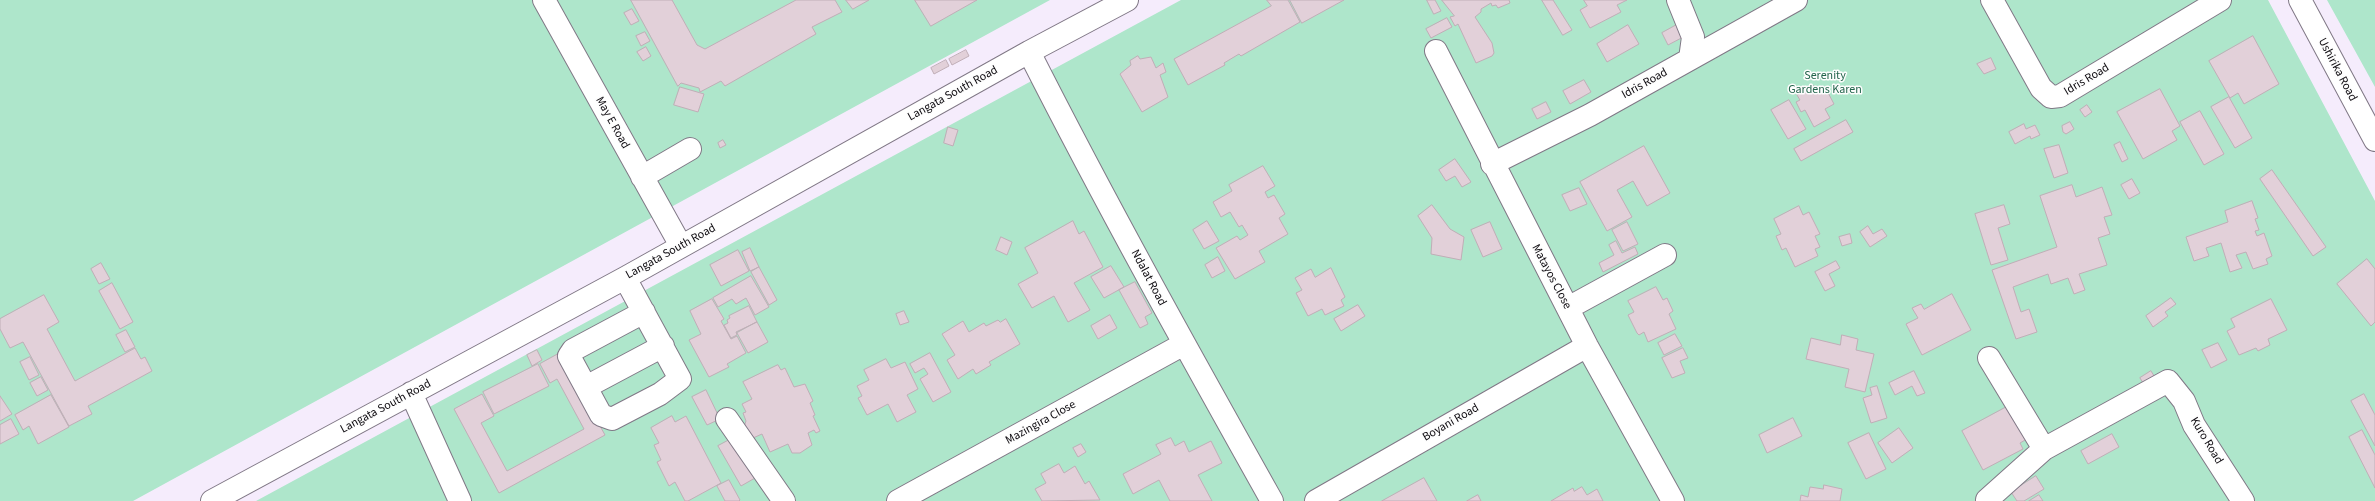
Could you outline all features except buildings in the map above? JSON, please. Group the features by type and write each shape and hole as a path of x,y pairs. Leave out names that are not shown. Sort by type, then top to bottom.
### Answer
{"street":[{"name":"May E Road","path":"544,0 681,246"},
{"name":"Langata South Road","path":"212,501 625,278 1030,52 1127,0"},
{"path":"1678,0 1693,37 1690,59"},
{"name":"Idris Road","path":"1492,164 1590,116 1796,0"},
{"name":"Idris Road","path":"1992,0 2041,88 2051,97 2060,96 2220,0"},
{"name":"Ushirika Road","path":"2300,0 2375,140"},
{"name":"Matayos Close","path":"1436,51 1492,164 1587,346 1673,501"},
{"name":"Ndalat Road","path":"1030,52 1073,137 1184,344 1272,501"},
{"path":"642,177 690,149"},
{"path":"1568,308 1665,255"},
{"path":"625,278 644,312 663,346 680,379 660,394 612,419 602,415 569,356 573,350 644,312"},
{"name":"Mazingira Close","path":"898,501 1184,344"},
{"path":"586,387 663,346"},
{"name":"Boyani Road","path":"1316,501 1587,346"},
{"path":"1987,500 2044,449 1989,358"},
{"name":"Kuro Road","path":"2044,449 2168,382 2184,402 2194,425 2243,501"},
{"path":"411,393 460,501"},
{"path":"727,420 784,501"}],"green space":[{"path":"0,0 1050,0 133,501 0,501"},
{"name":"Serenity Gardens Karen","path":"1181,0 2268,0 2375,201 2375,501 256,501"},
{"path":"2327,0 2375,0 2375,87"}]}
